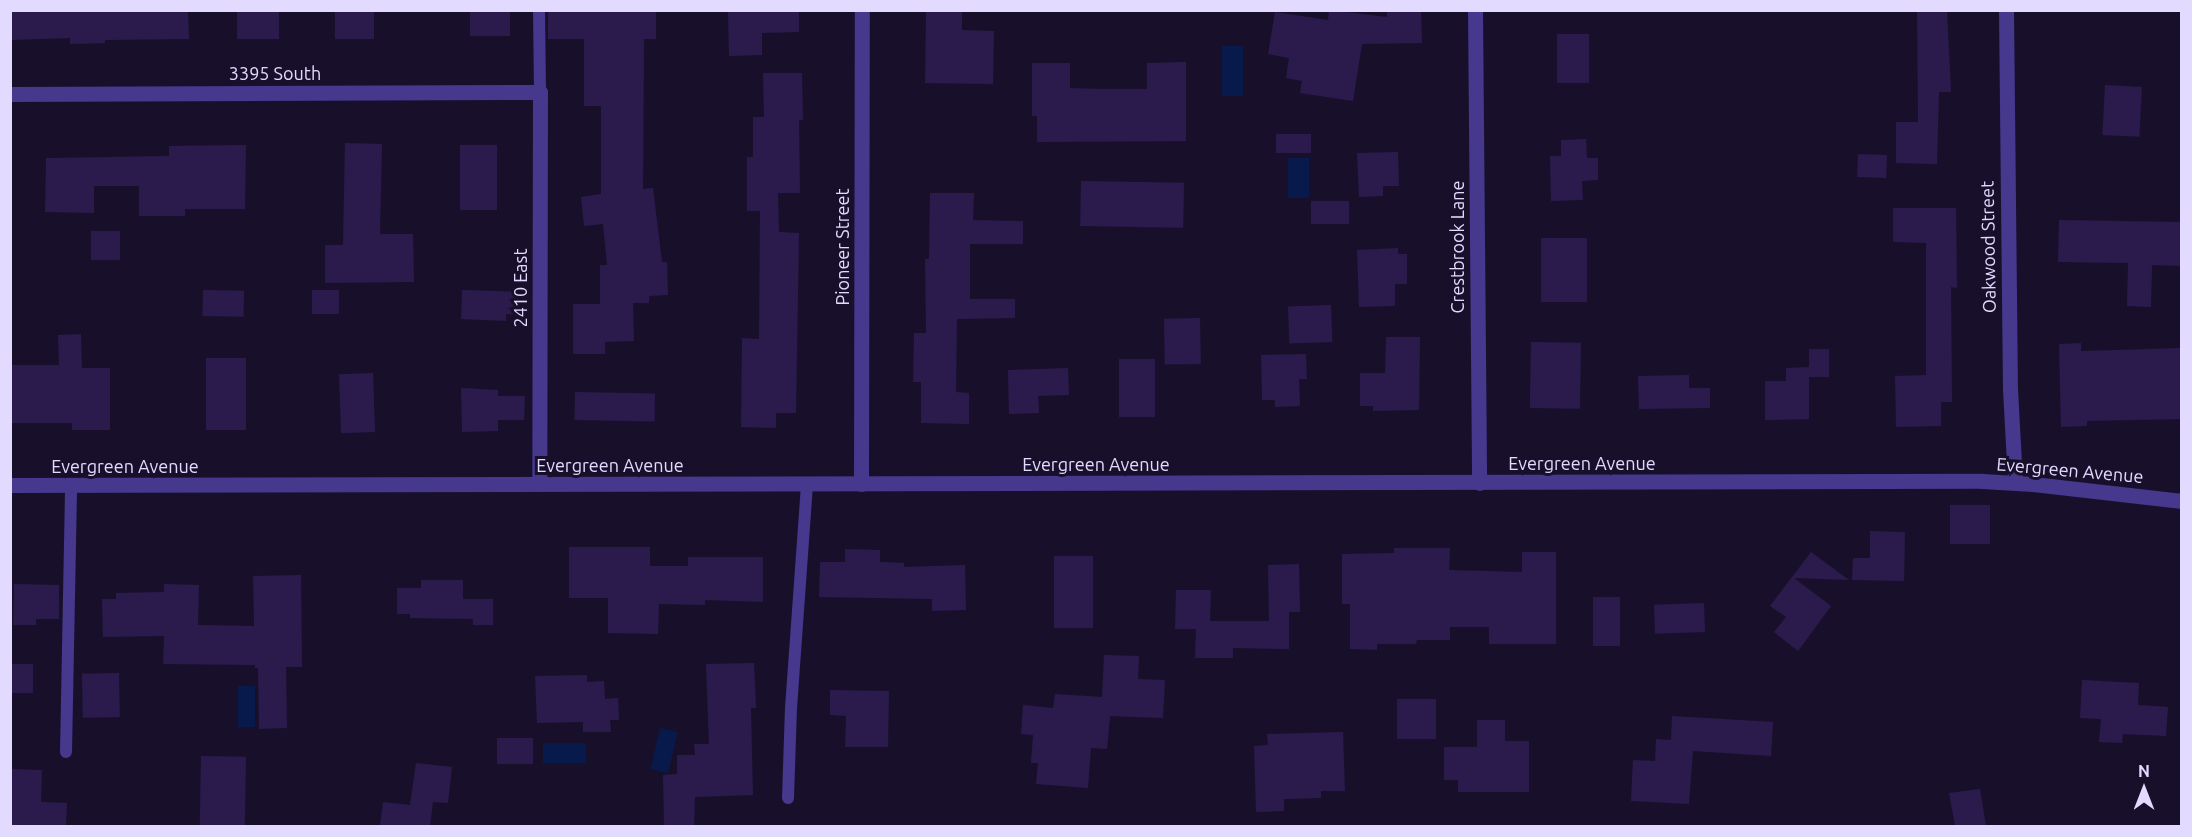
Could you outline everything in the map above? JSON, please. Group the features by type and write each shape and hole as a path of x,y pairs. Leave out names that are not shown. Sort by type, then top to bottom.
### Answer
{"street":[{"name":"Pioneer Street","path":"861,484 862,10"},
{"name":"Crestbrook Lane","path":"1475,10 1479,483"},
{"name":"Oakwood Street","path":"2006,10 2010,354 2015,482"},
{"name":"3395 South","path":"10,94 540,92"},
{"name":"2410 East","path":"539,484 540,92"},
{"name":"Evergreen Avenue","path":"10,485 2015,482 2181,501"}],"lane":[{"path":"539,10 540,92"},
{"path":"788,798 791,708 807,484"},
{"path":"66,752 71,486"}],"water":[{"path":"1222,46 1243,46 1243,96 1222,96"},
{"path":"1288,158 1309,158 1309,198 1288,198"},
{"path":"238,686 255,686 255,727 238,727"},
{"path":"660,728 678,732 668,773 651,769"},
{"path":"543,743 586,743 586,763 543,763"}],"building":[{"path":"10,10 188,10 189,39 105,40 105,43 70,44 70,38 10,40"},
{"path":"237,10 279,10 279,39 237,39"},
{"path":"335,10 374,10 374,39 335,39"},
{"path":"470,10 510,10 510,36 470,36"},
{"path":"548,10 656,10 656,39 644,39 643,189 653,188 662,262 667,262 668,295 649,296 649,303 633,303 634,341 605,342 605,354 573,354 573,304 600,304 600,265 607,265 603,224 584,226 581,197 601,194 601,106 584,106 584,39 548,39"},
{"path":"728,10 799,10 799,32 762,33 762,55 729,56"},
{"path":"926,10 962,10 962,30 994,31 993,84 925,83"},
{"path":"1329,10 1387,17 1387,12 1421,11 1422,43 1362,44 1353,101 1300,93 1302,81 1286,78 1289,58 1268,54 1275,12 1328,20"},
{"path":"1917,10 1947,10 1951,92 1939,92 1937,164 1896,163 1896,122 1918,122"},
{"path":"1557,34 1589,34 1589,83 1557,83"},
{"path":"1186,62 1186,141 1037,142 1037,116 1032,116 1032,63 1070,63 1070,88 1147,89 1147,63"},
{"path":"763,73 802,73 803,120 799,120 800,193 778,193 779,232 799,233 796,413 776,413 776,428 741,427 742,338 759,339 760,211 747,211 747,157 753,157 753,117 764,117"},
{"path":"2105,85 2142,87 2139,137 2102,135"},
{"path":"1276,134 1311,134 1311,153 1276,153"},
{"path":"1586,139 1587,158 1598,158 1598,180 1582,181 1583,200 1551,201 1550,156 1561,156 1561,140"},
{"path":"345,143 382,144 380,234 413,234 414,282 325,283 325,245 343,245"},
{"path":"246,145 245,209 185,209 185,216 139,216 139,186 94,186 94,213 45,212 46,158 169,156 169,146"},
{"path":"460,145 497,145 497,210 460,210"},
{"path":"1398,152 1399,186 1383,186 1383,196 1359,197 1357,153"},
{"path":"1858,154 1887,155 1886,178 1857,177"},
{"path":"1081,181 1184,183 1183,228 1080,226"},
{"path":"930,193 974,193 973,220 1023,221 1023,244 970,244 970,299 1015,299 1015,318 957,319 956,392 969,393 969,424 921,423 921,382 913,382 914,333 926,333 925,259 929,259"},
{"path":"1311,201 1349,201 1349,224 1311,224"},
{"path":"1893,208 1956,208 1957,288 1951,287 1952,402 1941,402 1941,426 1896,427 1895,376 1926,375 1926,243 1893,242"},
{"path":"2059,220 2181,222 2181,266 2152,265 2151,307 2127,306 2128,263 2058,262"},
{"path":"91,231 120,231 120,260 91,260"},
{"path":"1541,238 1587,238 1587,302 1541,302"},
{"path":"1398,248 1398,254 1407,254 1407,284 1395,284 1395,306 1359,307 1357,250"},
{"path":"203,290 244,291 244,317 203,316"},
{"path":"312,290 339,290 339,314 312,314"},
{"path":"462,290 525,292 524,315 506,314 506,321 461,319"},
{"path":"1331,305 1332,342 1289,343 1288,307"},
{"path":"1200,318 1201,364 1165,365 1164,319"},
{"path":"81,334 82,368 110,368 110,430 72,430 72,423 10,423 10,365 59,365 58,335"},
{"path":"1386,337 1420,337 1419,410 1373,411 1373,406 1360,406 1360,373 1385,373"},
{"path":"1531,342 1581,343 1580,409 1530,408"},
{"path":"2081,343 2081,351 2181,348 2181,419 2087,421 2087,426 2061,427 2059,344"},
{"path":"1809,349 1829,349 1829,377 1809,377"},
{"path":"1306,354 1307,379 1299,379 1300,406 1275,407 1275,400 1262,400 1261,355"},
{"path":"206,358 246,358 246,430 206,430"},
{"path":"1119,359 1155,359 1155,417 1119,417"},
{"path":"1809,367 1809,419 1765,420 1765,381 1786,381 1786,368"},
{"path":"1068,368 1069,395 1038,396 1039,413 1009,414 1008,370"},
{"path":"373,373 375,432 341,433 339,374"},
{"path":"1689,375 1689,388 1710,388 1710,408 1639,409 1638,376"},
{"path":"461,388 498,390 498,396 525,396 524,420 498,420 498,431 462,432"},
{"path":"575,392 655,393 654,421 575,420"},
{"path":"1950,505 1990,505 1990,544 1950,544"},
{"path":"1870,531 1905,532 1904,581 1852,580 1853,558 1870,558"},
{"path":"569,547 650,547 650,566 688,566 688,557 763,557 763,602 705,600 705,605 659,604 658,634 608,633 608,598 569,598"},
{"path":"1394,548 1450,548 1449,570 1522,572 1522,552 1556,552 1556,644 1489,644 1489,627 1450,627 1450,640 1417,640 1416,644 1377,644 1377,650 1350,649 1350,604 1342,604 1342,554 1394,553"},
{"path":"845,549 880,550 880,562 904,563 904,567 965,565 966,610 932,611 932,599 819,597 820,562 845,562"},
{"path":"1811,552 1849,580 1794,578 1831,606 1798,651 1774,632 1786,617 1770,606"},
{"path":"1054,556 1093,556 1093,628 1054,628"},
{"path":"1299,564 1300,612 1289,612 1289,649 1233,648 1233,658 1195,658 1196,629 1175,629 1176,590 1211,590 1210,621 1269,621 1268,565"},
{"path":"301,575 302,667 286,667 287,728 259,729 258,668 255,668 255,665 163,664 164,636 103,637 102,599 116,599 116,593 164,592 164,584 199,585 198,625 254,626 253,576"},
{"path":"421,580 463,580 463,599 493,599 493,625 473,625 473,619 410,618 410,614 397,614 397,588 421,588"},
{"path":"14,584 59,585 59,619 36,619 36,625 13,625"},
{"path":"1593,597 1620,597 1620,646 1593,646"},
{"path":"1704,603 1705,632 1655,634 1654,605"},
{"path":"1104,655 1139,656 1138,679 1165,680 1163,718 1110,716 1107,749 1091,748 1088,788 1036,784 1038,763 1031,763 1033,735 1021,734 1023,705 1053,708 1055,694 1102,697"},
{"path":"754,663 756,708 751,708 753,795 695,797 694,826 664,826 663,775 677,774 677,755 695,755 694,744 709,744 706,664"},
{"path":"10,664 33,664 33,693 10,693"},
{"path":"119,673 120,717 83,718 82,674"},
{"path":"587,675 587,682 604,681 605,699 618,698 619,720 610,720 611,732 583,732 583,722 537,723 535,676"},
{"path":"2082,680 2139,683 2138,705 2168,707 2166,736 2123,734 2122,743 2099,742 2101,719 2080,718"},
{"path":"830,690 889,691 888,747 845,747 846,716 830,715"},
{"path":"1397,699 1436,699 1436,739 1397,739"},
{"path":"1672,716 1773,722 1771,756 1693,751 1689,804 1631,801 1633,760 1655,761 1656,739 1671,740"},
{"path":"1477,720 1505,720 1505,741 1529,741 1529,792 1458,792 1458,780 1444,780 1444,747 1477,747"},
{"path":"1343,732 1345,791 1321,791 1321,798 1284,799 1284,811 1256,812 1254,746 1268,745 1267,734"},
{"path":"497,738 533,738 533,764 497,764"},
{"path":"201,756 246,757 245,826 200,826"},
{"path":"416,763 452,767 448,803 433,802 430,826 380,826 383,802 410,805"},
{"path":"11,769 42,770 41,802 67,803 66,826 10,826"},
{"path":"1980,789 1986,826 1955,826 1949,793"}]}
